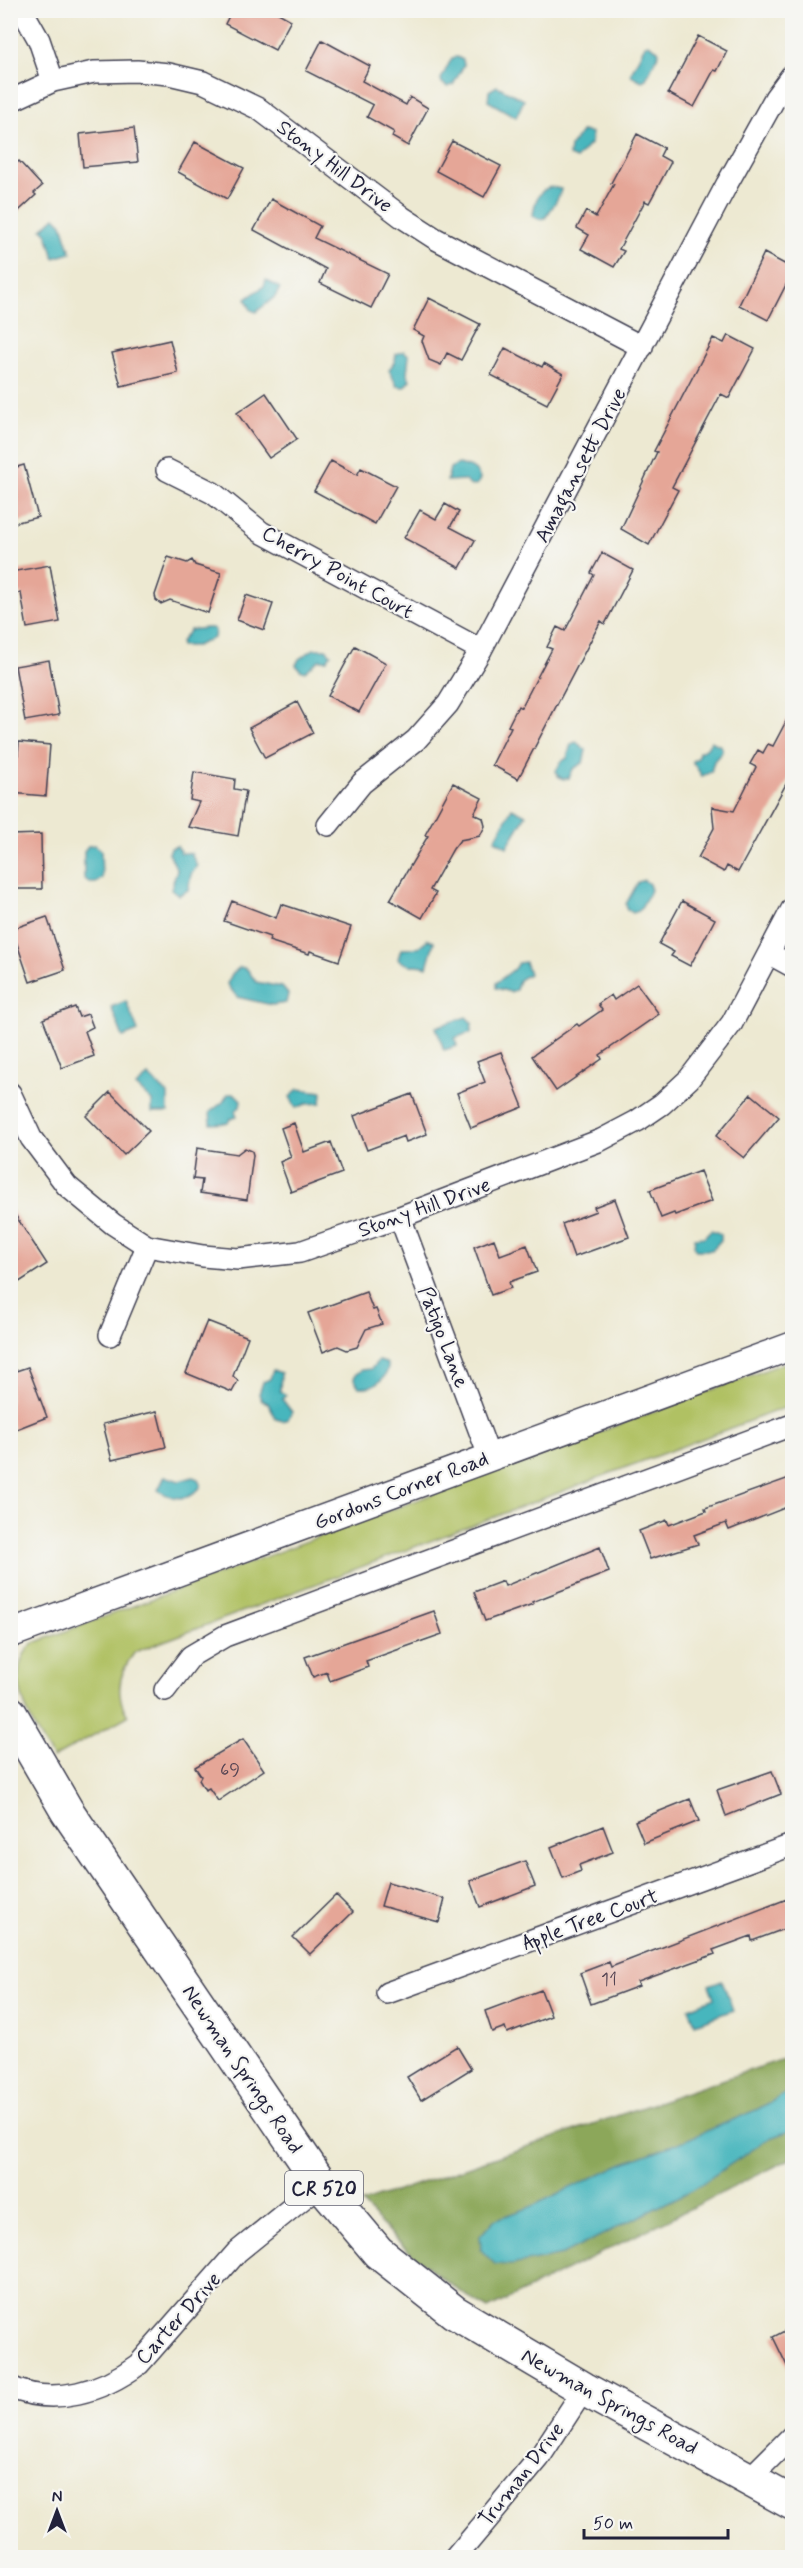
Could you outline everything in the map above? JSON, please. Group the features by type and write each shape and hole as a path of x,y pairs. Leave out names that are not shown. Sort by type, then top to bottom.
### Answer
{"main road":[{"name":"Newman Springs Road","path":"10,1713 67,1811 321,2184 378,2252 454,2312 584,2389 792,2503"}],"street":[{"path":"22,10 39,40 53,81"},
{"name":"Stony Hill Drive","path":"10,101 53,81 94,72 137,71 170,74 203,82 244,100 266,114 402,217 436,239 642,347"},
{"name":"Amagansett Drive","path":"328,825 362,783 416,740 448,704 481,650 775,98 792,75"},
{"name":"Cherry Point Court","path":"167,470 213,493 261,532 481,650"},
{"name":"Stony Hill Drive","path":"10,1093 31,1138 67,1186 106,1219 147,1246 203,1256 256,1258 300,1252 400,1217 601,1140 637,1121 662,1104 710,1055 732,1023 792,909"},
{"path":"770,954 792,966"},
{"name":"Patigo Lane","path":"400,1217 489,1456"},
{"path":"110,1335 147,1246"},
{"name":"Gordons Corner Road","path":"10,1635 489,1456 792,1346"},
{"path":"165,1690 191,1656 225,1636 792,1425"},
{"name":"Apple Tree Court","path":"387,1993 792,1845"},
{"name":"Carter Drive","path":"10,2387 40,2395 61,2395 92,2390 124,2374 139,2364 237,2252 321,2184"},
{"name":"Truman Drive","path":"455,2558 539,2458 584,2389"},
{"path":"749,2479 792,2436"}],"green space":[{"path":"792,1360 792,1405 135,1652 125,1667 120,1683 121,1700 128,1716 53,1758 36,1731 23,1699 20,1683 20,1668 24,1654 34,1643"},
{"path":"792,2056 792,2158 488,2309 420,2261 390,2234 362,2203"}],"water":[{"path":"648,44 659,53 646,79 642,81 632,76 631,73 645,45"},
{"path":"457,57 463,60 464,65 453,85 448,87 442,83 441,79 452,58"},
{"path":"497,86 524,100 516,117 488,101 489,91"},
{"path":"582,131 591,133 591,143 576,159 569,156 570,147"},
{"path":"551,187 561,189 561,192 545,218 539,219 533,216 536,202 543,191"},
{"path":"55,217 62,224 71,253 54,258 47,234 42,229"},
{"path":"266,280 280,288 275,297 256,312 251,310 246,299 264,286"},
{"path":"404,351 409,356 407,372 410,380 404,387 397,386 389,370 395,361 396,354"},
{"path":"458,464 469,467 479,475 478,484 471,486 464,480 447,481 450,468"},
{"path":"206,628 215,630 214,638 196,646 181,646 180,643 190,630"},
{"path":"314,649 326,649 331,654 327,660 319,660 305,672 300,670 296,665 299,659"},
{"path":"711,741 721,746 722,752 714,761 711,772 702,776 692,761 697,759 699,752 706,749"},
{"path":"576,742 586,750 583,763 573,769 569,778 563,779 556,771 561,762 567,758 571,744"},
{"path":"512,808 526,815 507,847 495,840"},
{"path":"95,845 101,850 102,878 96,883 90,883 84,878 84,851 88,846"},
{"path":"177,846 181,853 191,853 197,866 191,874 188,890 179,895 171,889 177,870 169,853 171,848"},
{"path":"644,880 649,884 651,890 639,911 633,913 627,909 626,904 638,882"},
{"path":"428,939 434,942 427,967 406,964 398,959 401,949 419,947"},
{"path":"525,962 529,974 519,980 516,990 510,992 496,988 496,983 518,963"},
{"path":"240,967 247,969 256,982 282,987 288,994 286,1003 272,1005 237,997 227,984 232,974"},
{"path":"126,1001 138,1031 123,1037 111,1007"},
{"path":"466,1017 472,1023 471,1032 455,1038 457,1046 444,1050 436,1027"},
{"path":"148,1076 168,1094 168,1112 152,1112 152,1101 136,1086"},
{"path":"298,1089 322,1092 321,1103 306,1104 296,1108 290,1097"},
{"path":"228,1094 235,1094 241,1100 240,1107 235,1111 237,1117 230,1119 228,1123 211,1124 210,1112 223,1102"},
{"path":"711,1230 721,1234 721,1240 712,1250 696,1250 695,1238 704,1237"},
{"path":"378,1361 388,1366 385,1375 374,1385 359,1387 354,1379 355,1375 362,1370 371,1369"},
{"path":"273,1370 281,1373 280,1391 286,1395 282,1399 292,1412 288,1419 283,1421 276,1419 268,1403 262,1401 259,1394 263,1382 270,1379"},
{"path":"165,1476 179,1481 193,1477 198,1479 201,1486 187,1497 169,1496 158,1490"},
{"path":"722,1980 733,2010 695,2024 689,2008 714,1998 709,1985"},
{"path":"792,2090 792,2130 770,2138 692,2190 562,2255 511,2265 495,2264 481,2250 480,2236 494,2220 528,2208 621,2164 681,2142 758,2109"}],"building":[{"path":"232,10 273,10 291,20 275,50 225,24"},
{"path":"698,36 727,51 694,107 668,93"},
{"path":"322,40 370,66 362,81 406,105 410,97 428,108 408,146 392,137 394,132 367,117 373,105 306,71"},
{"path":"134,128 138,162 83,167 80,134"},
{"path":"637,134 664,148 660,156 671,162 649,203 645,201 619,249 624,251 614,267 581,249 589,235 577,228 586,211 596,217"},
{"path":"452,141 501,166 484,197 436,171"},
{"path":"195,142 244,168 227,199 178,172"},
{"path":"19,161 42,186 34,193 36,195 10,219 10,169"},
{"path":"271,199 320,226 314,238 388,274 371,308 320,283 326,269 254,230"},
{"path":"764,253 792,268 792,273 768,320 739,305"},
{"path":"429,298 480,324 461,360 447,353 441,365 429,360 422,341 424,336 413,330"},
{"path":"728,335 755,349 729,398 721,394 672,487 678,490 649,545 621,529 657,452 654,451 713,338 724,343"},
{"path":"170,340 178,373 121,386 112,353"},
{"path":"505,348 542,367 544,363 563,374 547,404 491,375"},
{"path":"266,393 297,439 269,458 237,413"},
{"path":"331,461 357,475 361,468 396,486 375,524 314,491"},
{"path":"24,465 38,517 10,524 10,469"},
{"path":"445,504 459,512 450,527 475,540 460,568 404,538 420,510 436,519"},
{"path":"602,553 633,570 605,624 601,621 518,779 492,765 511,727 508,726 518,706 521,708 552,649 547,647 557,627 565,631 594,575 591,573"},
{"path":"168,557 187,563 192,560 195,565 221,573 208,613 170,600 161,604 156,600 155,595"},
{"path":"50,565 60,622 27,628 21,593 13,594 10,572"},
{"path":"246,595 273,604 264,630 237,620"},
{"path":"355,646 386,663 359,712 328,696"},
{"path":"49,660 59,715 25,721 15,666"},
{"path":"297,702 313,733 265,758 249,728"},
{"path":"792,710 792,773 738,872 727,866 724,872 698,858 714,828 712,807 734,811 756,767 750,764 758,750 763,753 768,744 773,746"},
{"path":"19,742 50,745 46,796 10,793 12,754 18,755"},
{"path":"194,772 235,779 234,789 246,791 238,836 188,827 199,802 190,800"},
{"path":"453,783 482,798 474,814 483,818 485,826 480,836 460,840 453,849 430,890 436,893 422,918 390,900 428,836 425,835"},
{"path":"41,834 42,889 10,889 10,835"},
{"path":"232,901 276,918 281,904 351,927 339,961 269,941 270,937 224,921"},
{"path":"682,901 715,919 690,966 671,956 674,952 659,944"},
{"path":"47,917 65,970 30,982 12,929"},
{"path":"637,984 659,1014 600,1055 602,1059 556,1091 532,1056 577,1024 579,1026 602,1010 598,1004 611,995 614,1000"},
{"path":"75,1007 79,1017 88,1014 93,1027 85,1031 94,1056 62,1068 43,1019"},
{"path":"501,1052 523,1107 471,1128 457,1093 485,1082 477,1061"},
{"path":"110,1092 149,1131 124,1155 86,1116"},
{"path":"412,1094 427,1134 406,1142 404,1136 367,1150 354,1116"},
{"path":"751,1094 779,1117 744,1158 716,1136"},
{"path":"294,1123 304,1152 331,1142 342,1173 291,1192 280,1162 291,1157 281,1128"},
{"path":"197,1148 237,1154 245,1148 252,1151 247,1200 200,1193 202,1180 193,1179"},
{"path":"700,1171 712,1201 661,1218 650,1190"},
{"path":"615,1199 629,1237 574,1257 562,1224 596,1211 594,1207"},
{"path":"10,1207 47,1264 10,1288"},
{"path":"494,1239 500,1255 527,1245 537,1272 509,1282 511,1288 491,1295 474,1247"},
{"path":"366,1292 382,1324 366,1329 357,1347 347,1350 338,1346 323,1352 308,1313"},
{"path":"207,1321 248,1337 233,1376 238,1381 232,1392 186,1373"},
{"path":"28,1367 47,1417 14,1430 10,1419 10,1373"},
{"path":"157,1411 166,1447 112,1460 103,1424"},
{"path":"792,1477 792,1505 729,1530 726,1523 694,1535 698,1544 650,1559 639,1531 667,1520 669,1525 706,1511 705,1508"},
{"path":"600,1547 609,1572 532,1602 533,1604 485,1621 474,1592 503,1581 505,1586"},
{"path":"434,1611 442,1634 366,1661 368,1667 330,1681 327,1672 313,1677 305,1657"},
{"path":"243,1739 264,1770 218,1801 209,1788 205,1790 199,1780 201,1776 195,1767"},
{"path":"772,1771 781,1794 726,1816 717,1790"},
{"path":"690,1799 699,1821 644,1843 635,1821"},
{"path":"603,1826 613,1852 579,1865 581,1871 563,1878 551,1847"},
{"path":"525,1861 535,1886 480,1907 470,1881"},
{"path":"388,1882 445,1899 439,1922 381,1906"},
{"path":"336,1895 353,1912 310,1954 293,1937"},
{"path":"787,1899 792,1913 792,1926 752,1941 751,1936 713,1950 715,1954 638,1982 639,1986 591,2004 580,1973 609,1962 611,1967"},
{"path":"541,1990 551,2016 507,2033 505,2027 492,2032 485,2011"},
{"path":"457,2046 471,2069 421,2100 407,2077"},
{"path":"792,2327 792,2376 773,2337"}]}
